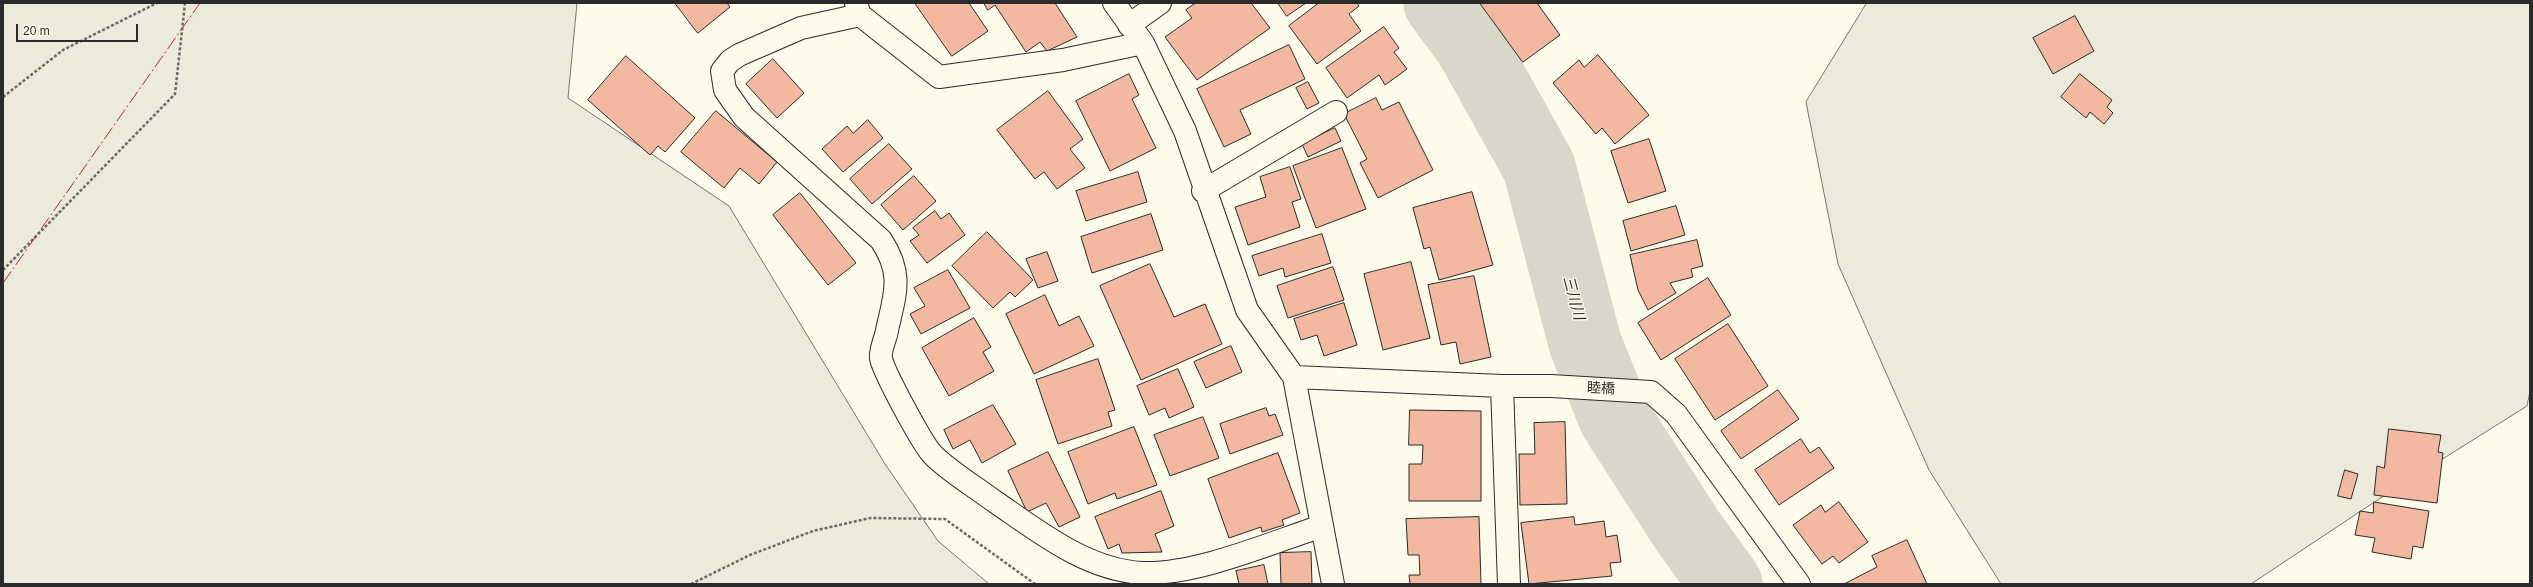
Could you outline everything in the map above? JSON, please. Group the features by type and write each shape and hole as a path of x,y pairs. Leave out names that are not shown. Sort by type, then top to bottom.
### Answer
{"street":[{"path":"1114,3 1143,43 1184,131 1203,191 1247,310 1294,378 1333,584"},
{"path":"1130,25 1160,3"},
{"path":"1143,43 1063,60 939,77 858,9 801,28 739,55 730,61 722,71 725,90 744,117 881,240 892,256 898,282 881,357 901,402 932,454 972,485 1054,542 1101,564 1141,573 1180,570 1322,526"},
{"path":"1203,191 1336,112"},
{"name":"睦橋","path":"1294,378 1502,386 1551,386 1651,392 1676,414 1799,584"},
{"path":"1502,386 1509,584"}],"path":[{"path":"3,97 63,50 157,3"},
{"path":"3,270 175,94 185,3"},
{"path":"691,584 750,555 813,531 870,518 945,519 1035,584"}],"shaded area":[{"path":"3,3 577,3 568,98 729,206 885,464 938,541 989,584 3,584"},
{"path":"1867,3 2530,3 2530,391 2527,406 2382,497 2251,584 2001,584 1929,470 1838,264 1806,102"}],"building":[{"path":"675,3 727,3 730,7 698,33"},
{"path":"915,3 969,3 988,31 952,56"},
{"path":"984,3 1055,3 1077,37 1047,51 1040,42 1026,52 995,5 988,10"},
{"path":"1196,3 1251,3 1270,28 1197,80 1165,37 1192,18 1186,10"},
{"path":"1278,3 1306,3 1287,16"},
{"path":"1319,3 1357,3 1359,6 1349,14 1361,31 1317,64 1289,26"},
{"path":"1480,3 1537,3 1560,35 1523,62"},
{"path":"2075,16 2094,51 2053,74 2033,38"},
{"path":"1384,27 1399,48 1394,52 1407,69 1385,85 1379,75 1347,98 1326,68"},
{"path":"1289,45 1305,79 1240,110 1251,134 1224,147 1197,89"},
{"path":"1598,55 1649,115 1615,144 1602,128 1596,134 1553,83 1579,60 1584,67"},
{"path":"626,56 695,118 665,152 658,146 650,155 588,100"},
{"path":"773,59 804,93 777,118 746,84"},
{"path":"1129,74 1139,95 1132,99 1156,148 1110,171 1076,101"},
{"path":"2080,74 2112,100 2107,107 2113,113 2104,124 2090,112 2086,118 2061,97"},
{"path":"1308,82 1319,103 1307,109 1296,88"},
{"path":"1048,91 1083,139 1070,149 1085,168 1057,189 1044,172 1035,179 997,130"},
{"path":"1376,98 1382,110 1399,102 1433,170 1378,198 1360,163 1367,159 1344,114"},
{"path":"716,111 777,162 759,184 740,168 724,188 681,152"},
{"path":"868,120 883,138 843,172 822,149 847,126 853,133"},
{"path":"1335,128 1341,141 1308,157 1302,144"},
{"path":"1649,139 1666,191 1628,203 1611,151"},
{"path":"889,144 912,169 872,204 850,179"},
{"path":"1342,148 1366,209 1316,228 1293,166"},
{"path":"1290,167 1301,199 1292,202 1300,227 1248,245 1235,207 1266,197 1260,177"},
{"path":"1138,172 1147,202 1086,221 1076,191"},
{"path":"914,176 936,201 903,230 881,205"},
{"path":"1472,192 1493,265 1439,280 1430,247 1424,249 1413,208"},
{"path":"800,193 856,263 828,285 773,215"},
{"path":"1676,206 1685,235 1631,251 1623,221"},
{"path":"935,211 941,219 949,213 965,235 927,263 910,241 919,235 913,228"},
{"path":"1151,214 1163,250 1092,273 1081,237"},
{"path":"987,232 1033,280 1015,297 1010,292 993,308 952,266"},
{"path":"1322,234 1331,263 1285,277 1283,268 1259,276 1252,256"},
{"path":"1697,240 1703,266 1691,269 1693,277 1670,283 1676,293 1648,310 1638,290 1630,255"},
{"path":"1047,252 1058,281 1038,288 1026,259"},
{"path":"1411,262 1430,338 1383,350 1364,274"},
{"path":"1150,264 1174,317 1205,304 1222,344 1141,380 1100,286"},
{"path":"1333,267 1344,300 1288,318 1277,286"},
{"path":"948,270 970,308 921,334 910,314 925,306 914,288"},
{"path":"1474,276 1491,357 1460,364 1456,342 1441,345 1428,285"},
{"path":"1708,278 1731,315 1661,360 1638,323"},
{"path":"1045,295 1059,326 1079,316 1094,346 1034,374 1006,314"},
{"path":"1344,303 1357,345 1324,356 1317,335 1301,340 1294,319"},
{"path":"974,318 991,347 983,352 994,371 949,396 922,348"},
{"path":"1728,324 1768,386 1715,420 1675,359"},
{"path":"1231,346 1242,372 1206,388 1194,362"},
{"path":"1098,359 1115,410 1108,412 1112,426 1058,444 1036,380"},
{"path":"1178,369 1194,407 1169,418 1165,408 1149,415 1137,386"},
{"path":"1778,390 1799,419 1741,459 1721,431"},
{"path":"993,405 1016,444 982,463 970,440 953,449 944,430"},
{"path":"1266,408 1269,416 1275,414 1283,435 1230,454 1220,424"},
{"path":"1410,410 1481,411 1481,501 1409,501 1409,464 1422,464 1423,445 1409,445"},
{"path":"1203,417 1219,458 1170,476 1154,435"},
{"path":"1565,422 1567,504 1520,505 1519,454 1535,454 1534,423"},
{"path":"1134,427 1157,485 1117,499 1115,493 1088,504 1068,452"},
{"path":"2389,429 2441,435 2438,452 2443,453 2437,503 2374,495 2377,466 2384,468"},
{"path":"1801,439 1810,453 1819,447 1834,468 1779,505 1755,470"},
{"path":"1048,452 1080,517 1059,527 1046,503 1027,512 1008,471"},
{"path":"1278,453 1300,513 1282,520 1284,525 1262,532 1261,527 1229,538 1208,479"},
{"path":"2345,470 2358,474 2351,499 2338,496"},
{"path":"1161,491 1174,526 1155,534 1162,552 1122,553 1119,544 1108,549 1095,517"},
{"path":"1839,502 1868,542 1839,563 1833,556 1822,564 1793,525 1821,505 1825,512"},
{"path":"2374,502 2429,511 2423,548 2413,546 2411,559 2372,552 2375,538 2355,535 2360,511 2373,513"},
{"path":"1479,517 1481,584 1410,584 1409,575 1420,575 1419,555 1408,555 1406,519"},
{"path":"1574,517 1575,525 1604,521 1606,537 1617,535 1621,562 1610,563 1612,576 1529,584 1521,523"},
{"path":"1907,540 1927,584 1844,584 1877,567 1872,556"},
{"path":"1311,552 1312,584 1281,584 1280,553"},
{"path":"1264,565 1268,584 1239,584 1236,571"}],"waterway":[{"name":"三川川","path":"1440,3 1471,45 1539,167 1585,343 1615,418 1687,530 1726,584"}],"power":[{"path":"3,283 200,3"}]}
